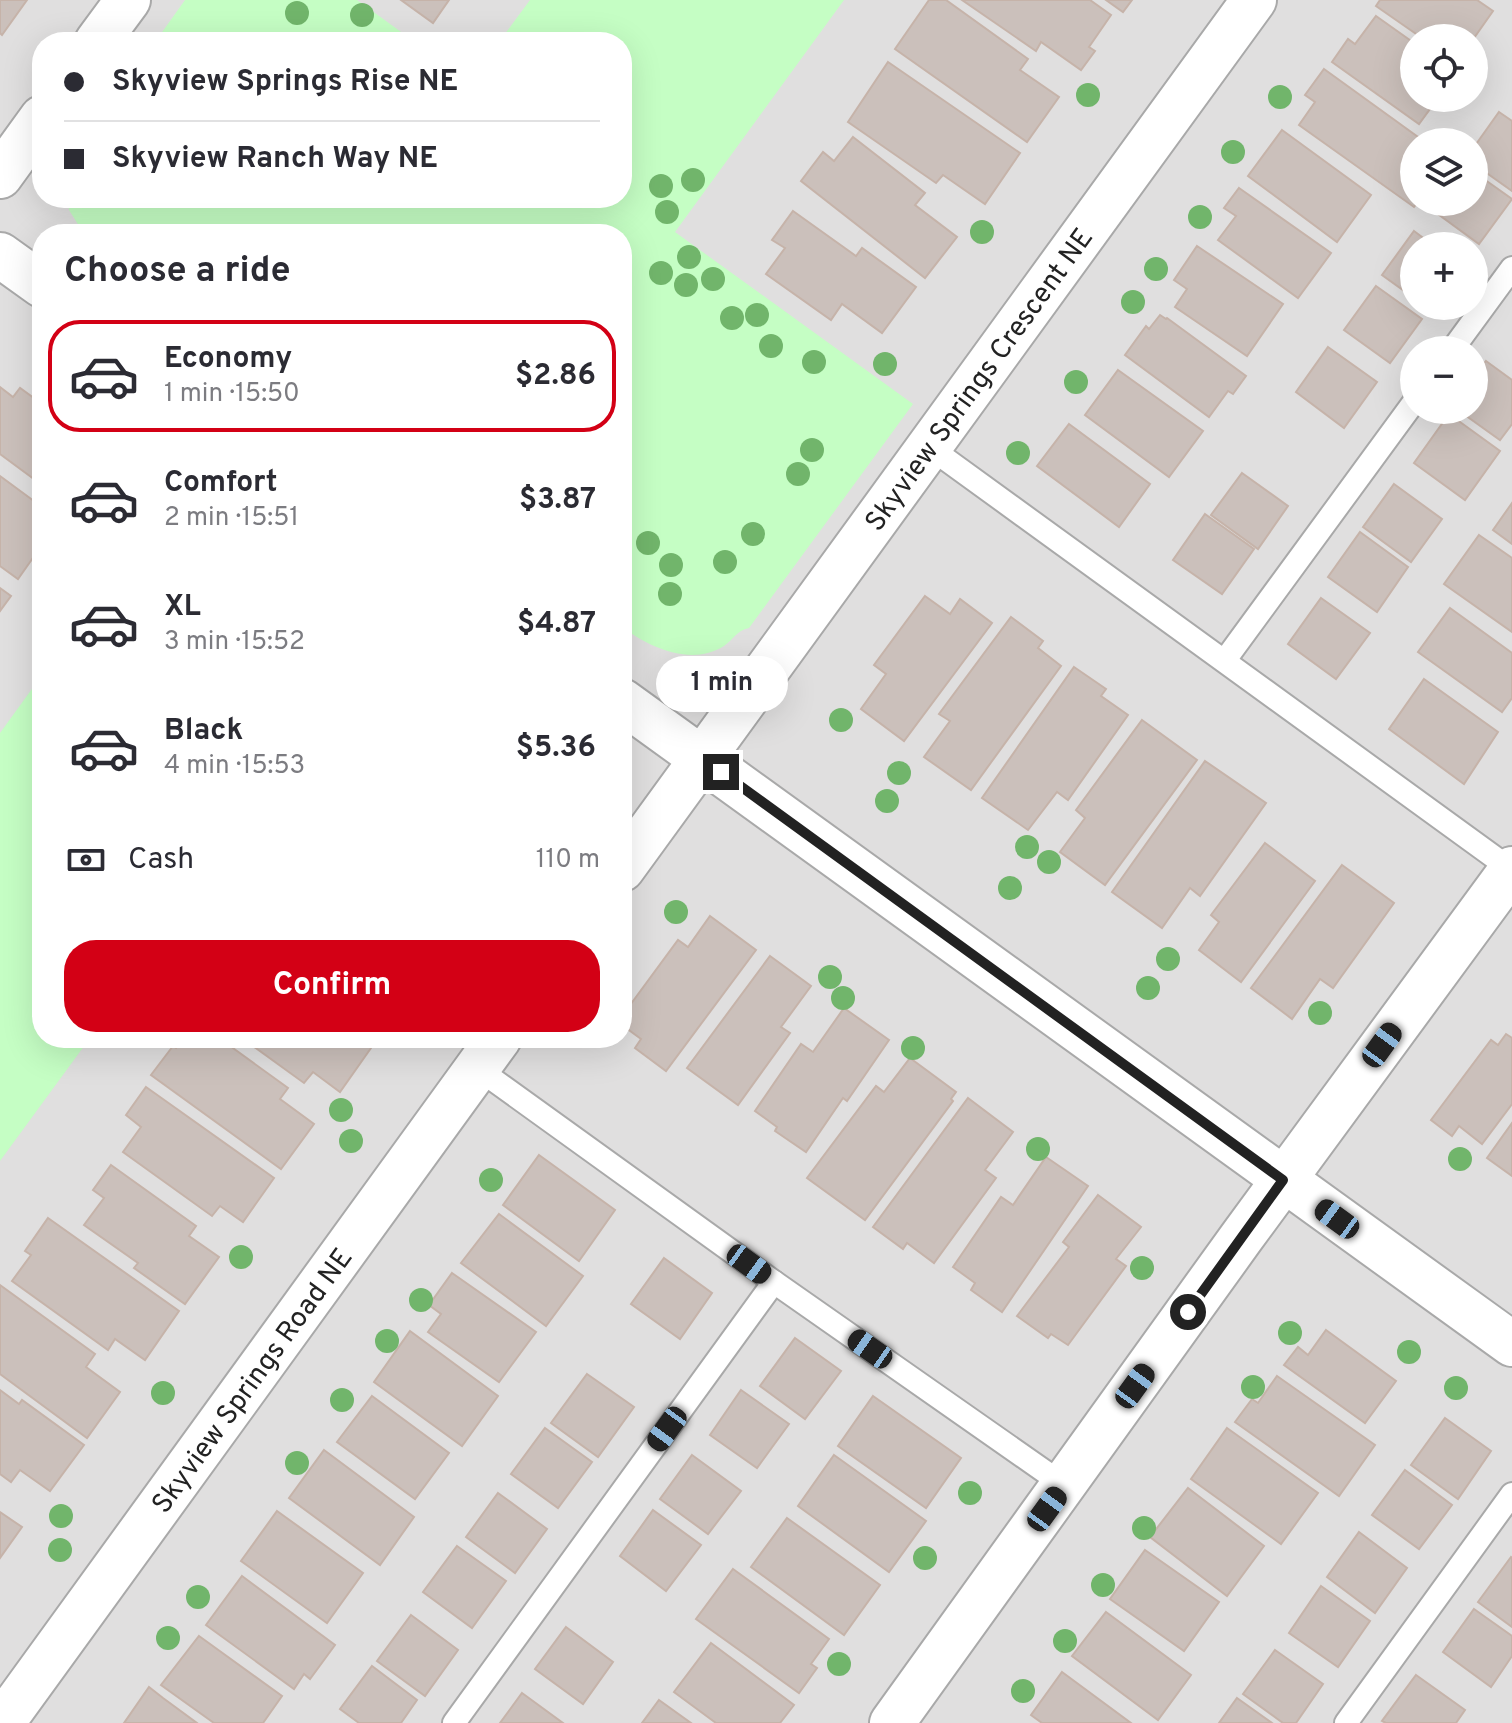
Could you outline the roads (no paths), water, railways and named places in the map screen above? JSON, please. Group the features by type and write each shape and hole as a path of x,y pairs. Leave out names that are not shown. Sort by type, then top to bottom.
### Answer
{"street":[{"path":"104,32 128,0"},
{"name":"Skyview Springs Crescent NE","path":"702,759 1254,0"},
{"path":"0,176 32,132"},
{"path":"0,255 32,278"},
{"path":"632,708 1512,1344"},
{"path":"632,855 702,759"},
{"path":"892,1723 1283,1180 1512,869"},
{"name":"Skyview Springs Road NE","path":"2,1723 488,1053"}],"lane":[{"path":"1462,336 1512,268"},
{"path":"1225,660 1400,421"},
{"path":"929,447 1512,869"},
{"path":"488,1053 774,1282 1064,1485"},
{"path":"454,1723 774,1282"},
{"path":"1346,1723 1512,1494"}]}
